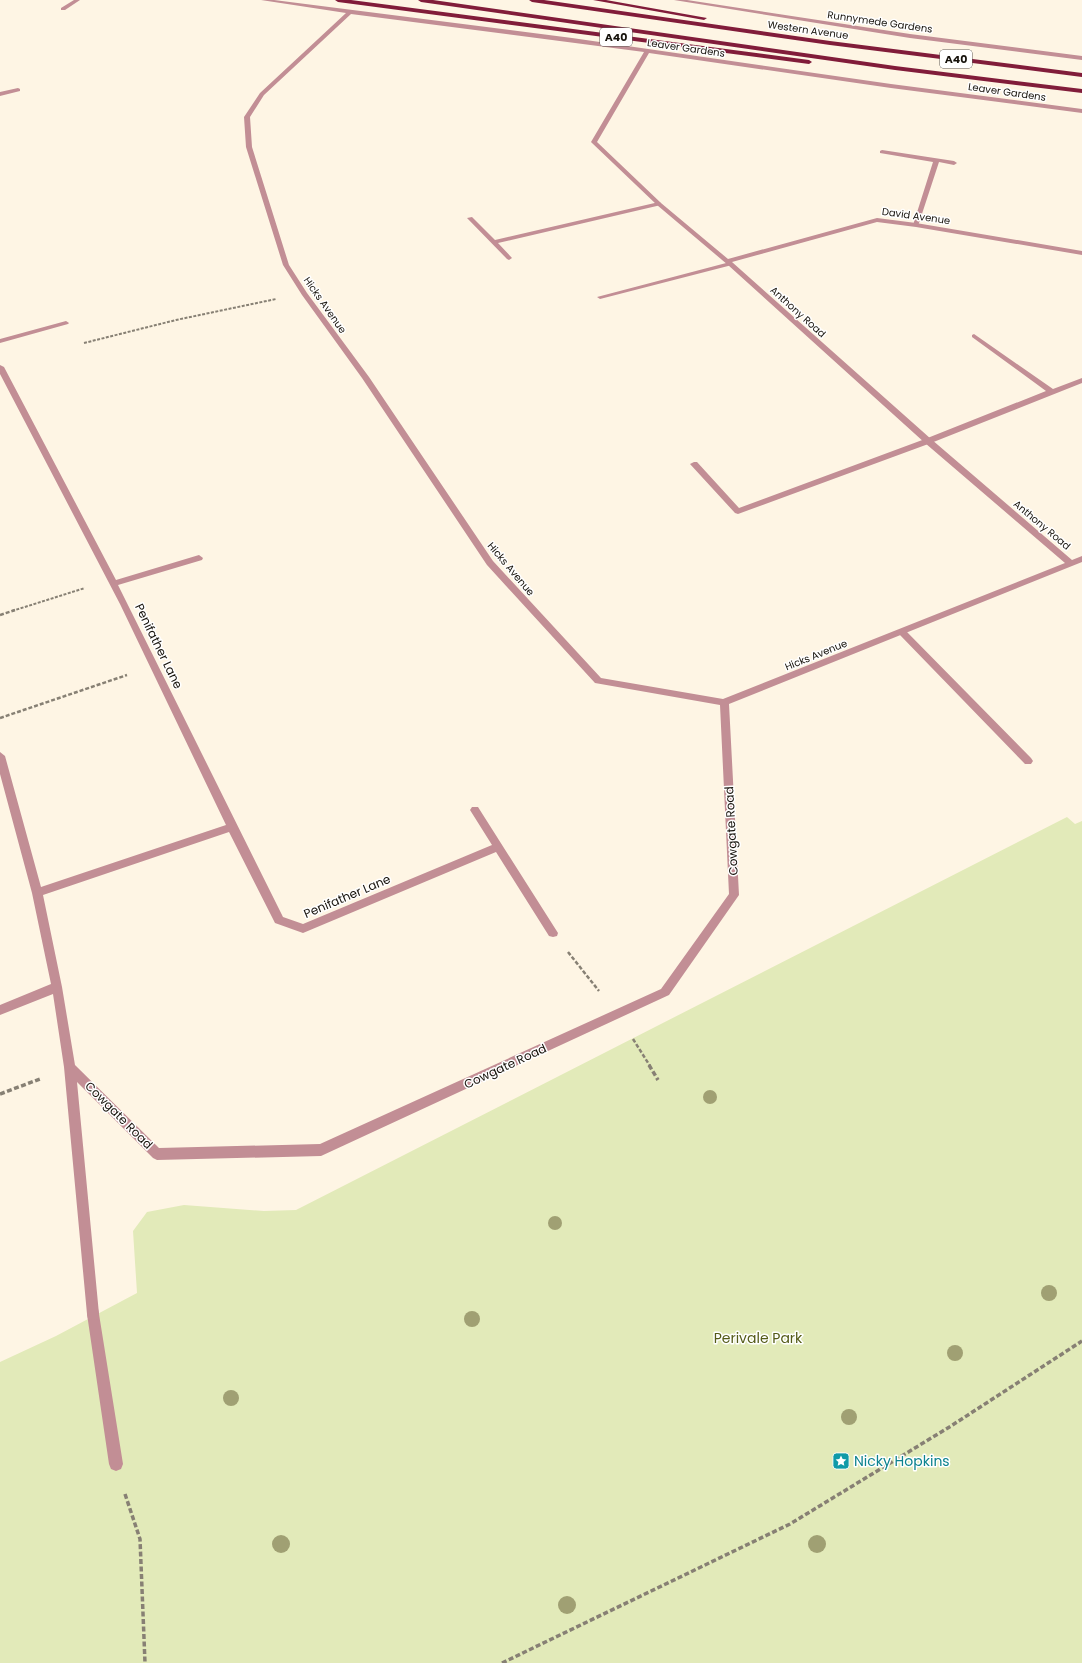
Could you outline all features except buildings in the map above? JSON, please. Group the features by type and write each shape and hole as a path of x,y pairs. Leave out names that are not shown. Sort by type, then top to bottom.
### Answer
{"highway":[{"name":"A40","path":"338,0 792,61 895,68"},
{"name":"A40","path":"421,0 895,68 1082,91"},
{"name":"Western Avenue","path":"532,0 830,43 1082,75"},
{"name":"A40","path":"596,0 673,12 830,43"}],"street":[{"path":"63,9 77,0"},
{"name":"Leaver Gardens","path":"264,0 349,13 570,40 1082,111"},
{"name":"Runnymede Gardens","path":"676,0 910,36 1082,58"},
{"name":"Hicks Avenue","path":"349,13 262,94 247,117 249,147 286,265 304,294 365,377 490,563 598,681 724,702 1082,559"},
{"name":"Anthony Road","path":"646,51 594,142 658,204 728,263 928,441 1071,563"},
{"path":"0,94 18,90"},
{"path":"882,152 954,163"},
{"path":"916,225 936,161"},
{"path":"494,242 658,204"},
{"path":"470,218 509,258"},
{"name":"David Avenue","path":"600,297 728,263 877,220 916,225 1082,253"},
{"path":"0,341 66,323"},
{"path":"974,336 1052,392"},
{"name":"Penifather Lane","path":"0,367 114,584 279,920 303,929 498,847"},
{"path":"694,464 738,512 928,441 1082,380"},
{"path":"114,584 199,558"},
{"path":"902,632 1028,761"},
{"name":"Cowgate Road","path":"70,1067 157,1154 321,1150 665,992 734,895 724,702"},
{"name":"Cowgate Road","path":"0,756 37,893 57,987 70,1067 93,1314 116,1464"},
{"path":"475,810 553,933"},
{"path":"37,893 232,827"},
{"path":"0,1010 57,987"}],"path":[{"path":"84,343 176,320 304,294"},
{"path":"0,615 96,585 114,584"},
{"path":"0,718 154,666"},
{"path":"0,1094 70,1067"},
{"path":"502,1663 790,1524 951,1426 1082,1341"},
{"path":"116,1464 140,1539 145,1663"}],"green space":[{"name":"Perivale Park","path":"1067,817 1075,824 1082,821 1082,1663 0,1663 0,1362 56,1336 137,1293 133,1231 147,1212 184,1205 264,1211 296,1210"}],"place":[{"name":"Nicky Hopkins","path":"841,1461"}]}
